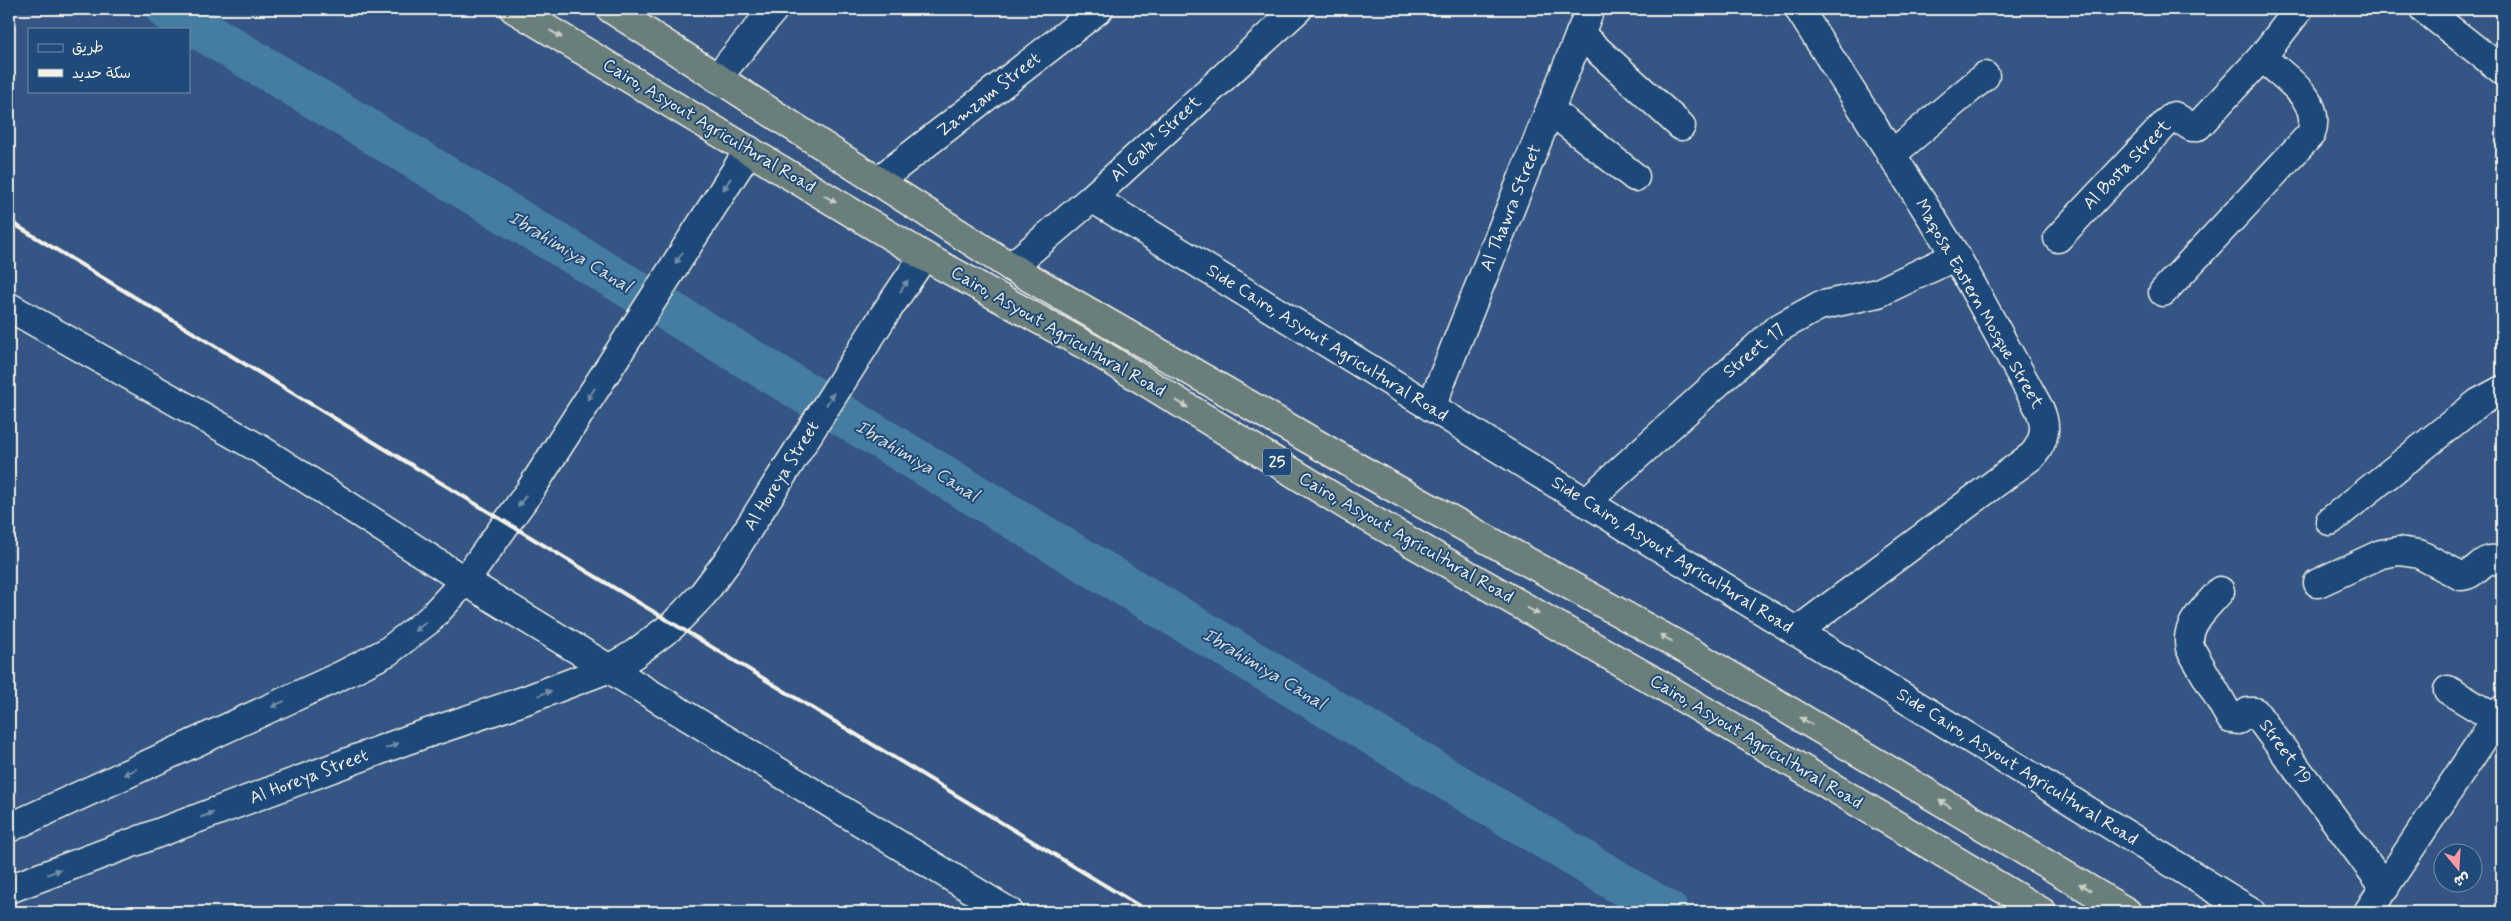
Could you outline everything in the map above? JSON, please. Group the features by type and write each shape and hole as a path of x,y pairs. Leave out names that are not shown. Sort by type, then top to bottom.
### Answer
{"highway":[{"name":"Cairo, Asyout Agricultural Road","path":"514,9 924,256 1094,350 1346,505 1662,685 2042,912"},
{"name":"Cairo, Asyout Agricultural Road","path":"611,9 1011,267 1350,463 1694,654 2127,912"}],"street":[{"path":"717,78 774,9"},
{"name":"Zamzam Street","path":"878,181 1099,9"},
{"name":"Al Gala' Street","path":"1011,267 1092,198 1298,9"},
{"name":"Al Thawra Street","path":"1431,407 1590,9"},
{"name":"Maqosa Eastern Mosque Street","path":"1796,632 2033,454 2043,438 2045,429 2040,410 1956,256 1798,9"},
{"name":"Al Bosta Street","path":"2058,238 2174,116 2192,127 2198,126 2262,57 2299,9"},
{"path":"2424,9 2502,70"},
{"path":"1580,34 1681,126"},
{"path":"2163,292 2312,134 2315,117 2309,101 2262,57"},
{"path":"1892,155 1986,76"},
{"path":"1550,110 1635,178"},
{"path":"9,828 387,652 430,620 465,582 529,492 749,150"},
{"name":"Side Cairo, Asyout Agricultural Road","path":"1092,198 2252,912"},
{"name":"Al Horeya Street","path":"9,889 407,740 523,701 610,668 633,655 673,625 703,594 729,559 884,315 924,256"},
{"name":"Street 17","path":"1586,502 1777,329 1798,315 1819,306 1878,293 1956,256"},
{"path":"9,307 260,449 465,582 610,668 1009,912"},
{"path":"2330,521 2478,403 2502,390"},
{"path":"2318,583 2390,552 2419,554 2461,576 2472,573 2480,563 2487,560 2498,560 2502,563"},
{"name":"Street 19","path":"2220,591 2192,624 2188,640 2190,648 2231,719 2238,720 2248,712 2255,712 2385,888"},
{"path":"2368,912 2499,715 2448,690"}],"waterway":[{"name":"Ibrahimiya Canal","path":"167,9 1668,912"}],"railway":[{"path":"9,221 1149,912"}]}
